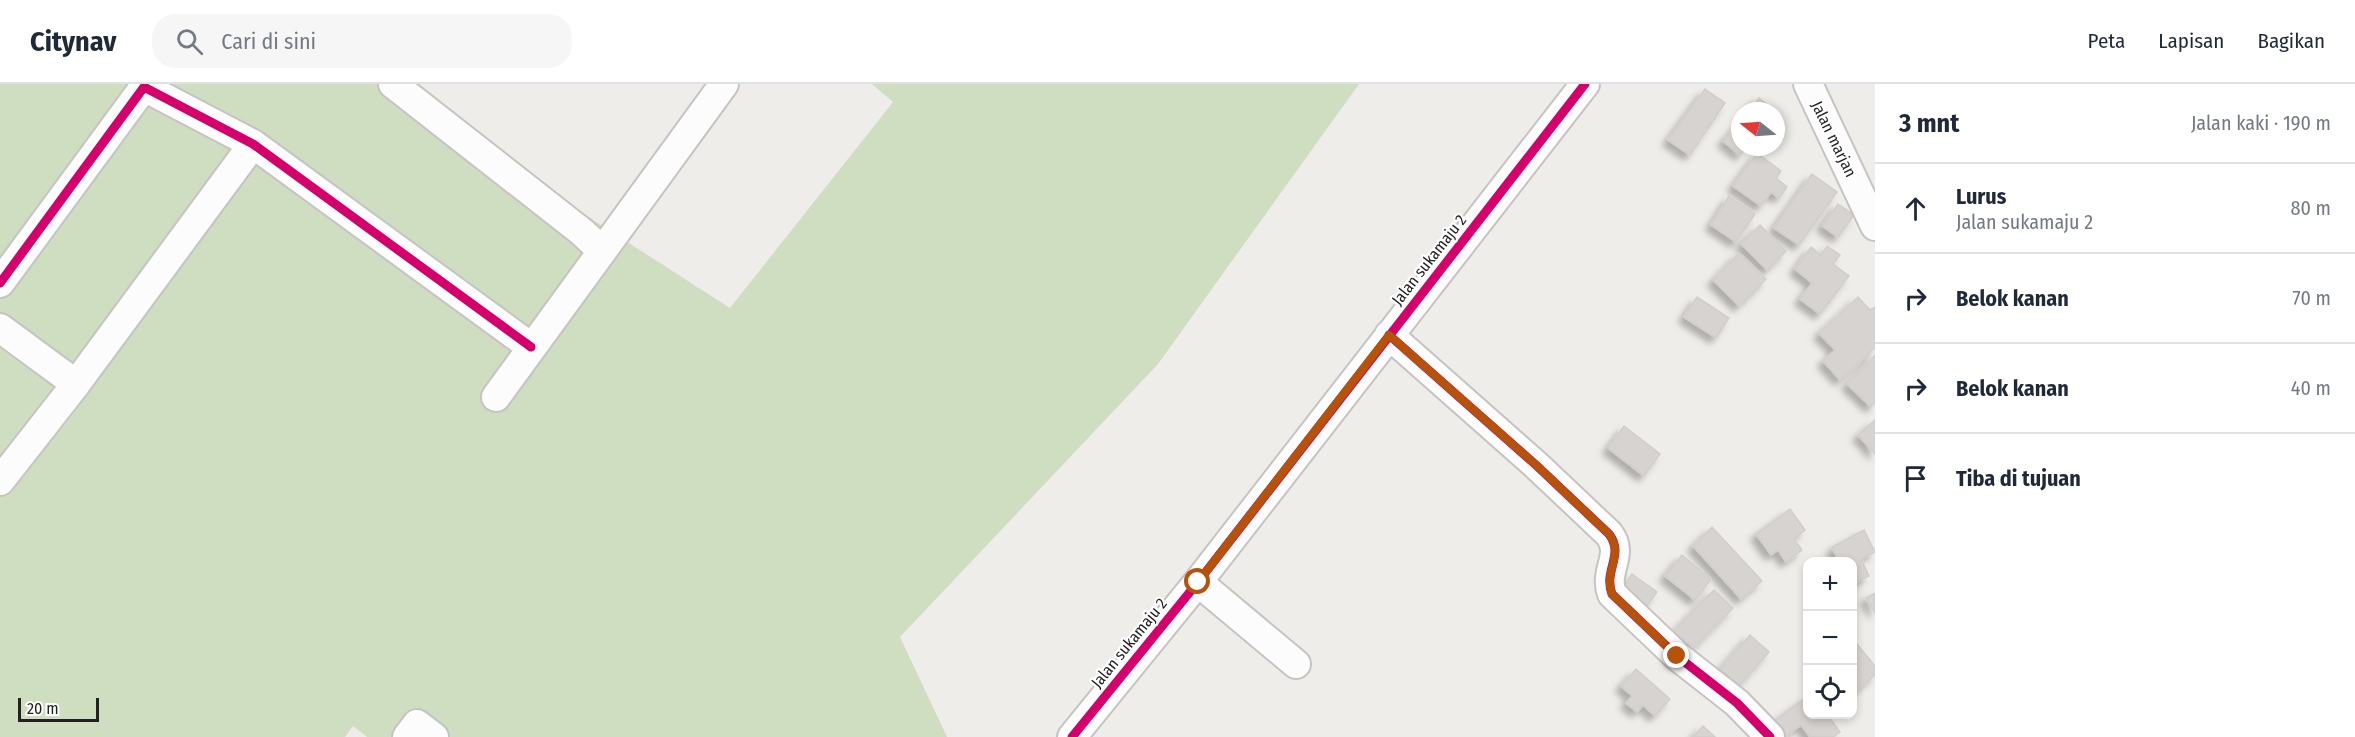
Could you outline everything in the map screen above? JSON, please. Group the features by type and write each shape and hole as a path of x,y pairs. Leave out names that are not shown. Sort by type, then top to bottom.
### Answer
{"street":[{"path":"393,84 602,250"},
{"path":"496,397 724,84"},
{"name":"Jalan sukamaju 2","path":"1072,737 1198,582 1585,84"},
{"name":"Jalan marjan","path":"1808,84 1873,214"},
{"path":"0,283 145,86 253,144 531,347"},
{"path":"0,482 76,384 253,144"},
{"path":"0,328 76,384"},
{"path":"1389,335 1536,465 1609,534 1616,545 1616,554 1608,581 1612,594 1677,656 1737,702 1770,737"},
{"path":"1198,582 1296,664"},
{"path":"407,737 417,724 434,737"}],"green space":[{"path":"0,84 386,84 405,99 730,308 893,102 872,84 1359,84 1158,364 900,637 947,737 367,737 353,726 345,737 0,737"}],"building":[{"path":"1705,89 1725,103 1690,155 1668,140"},
{"path":"1731,132 1731,148 1723,141"},
{"path":"1755,156 1761,156 1781,171 1776,178 1787,187 1779,198 1771,192 1761,206 1733,186"},
{"path":"1812,174 1837,192 1799,245 1774,228"},
{"path":"1729,196 1755,214 1736,242 1711,225"},
{"path":"1838,204 1854,215 1838,237 1822,226"},
{"path":"1760,225 1786,251 1767,270 1741,244"},
{"path":"1827,246 1840,255 1833,264 1849,276 1820,314 1800,299 1812,283 1795,269 1811,247 1821,255"},
{"path":"1739,253 1766,279 1739,306 1713,280"},
{"path":"1697,297 1729,318 1716,338 1684,317"},
{"path":"1858,297 1870,310 1875,307 1875,348 1840,380 1823,361 1835,350 1819,333"},
{"path":"1875,355 1875,403 1871,407 1847,384"},
{"path":"1875,420 1875,454 1858,435"},
{"path":"1624,426 1660,454 1644,476 1608,448"},
{"path":"1790,509 1805,530 1794,539 1802,550 1786,562 1778,550 1771,555 1756,534"},
{"path":"1712,527 1762,581 1741,599 1693,546"},
{"path":"1864,530 1875,552 1861,559 1869,576 1857,582 1857,557 1837,557 1832,547"},
{"path":"1682,555 1711,579 1695,600 1665,576"},
{"path":"1632,574 1657,592 1641,614 1617,596"},
{"path":"1714,590 1733,608 1691,651 1672,633"},
{"path":"1875,593 1875,613 1866,598"},
{"path":"1750,635 1769,652 1739,686 1720,669"},
{"path":"1857,644 1875,666 1875,675 1857,690"},
{"path":"1636,669 1670,699 1655,716 1643,705 1637,712 1626,703 1632,696 1621,686"},
{"path":"1803,700 1803,719 1831,719 1840,732 1833,737 1810,737 1801,725 1785,737 1780,737 1770,724"},
{"path":"1703,726 1715,737 1693,737"}],"cycle path":[{"path":"1072,737 1198,582 1585,84"},
{"path":"0,283 144,87 253,144 531,347"},
{"path":"1389,335 1536,465 1609,534 1615,549 1610,577 1612,594 1677,656 1737,703 1770,737"}],"route":[{"path":"1198,582 1389,335 1536,465 1609,534 1616,545 1616,554 1608,581 1612,594 1677,656"}]}
